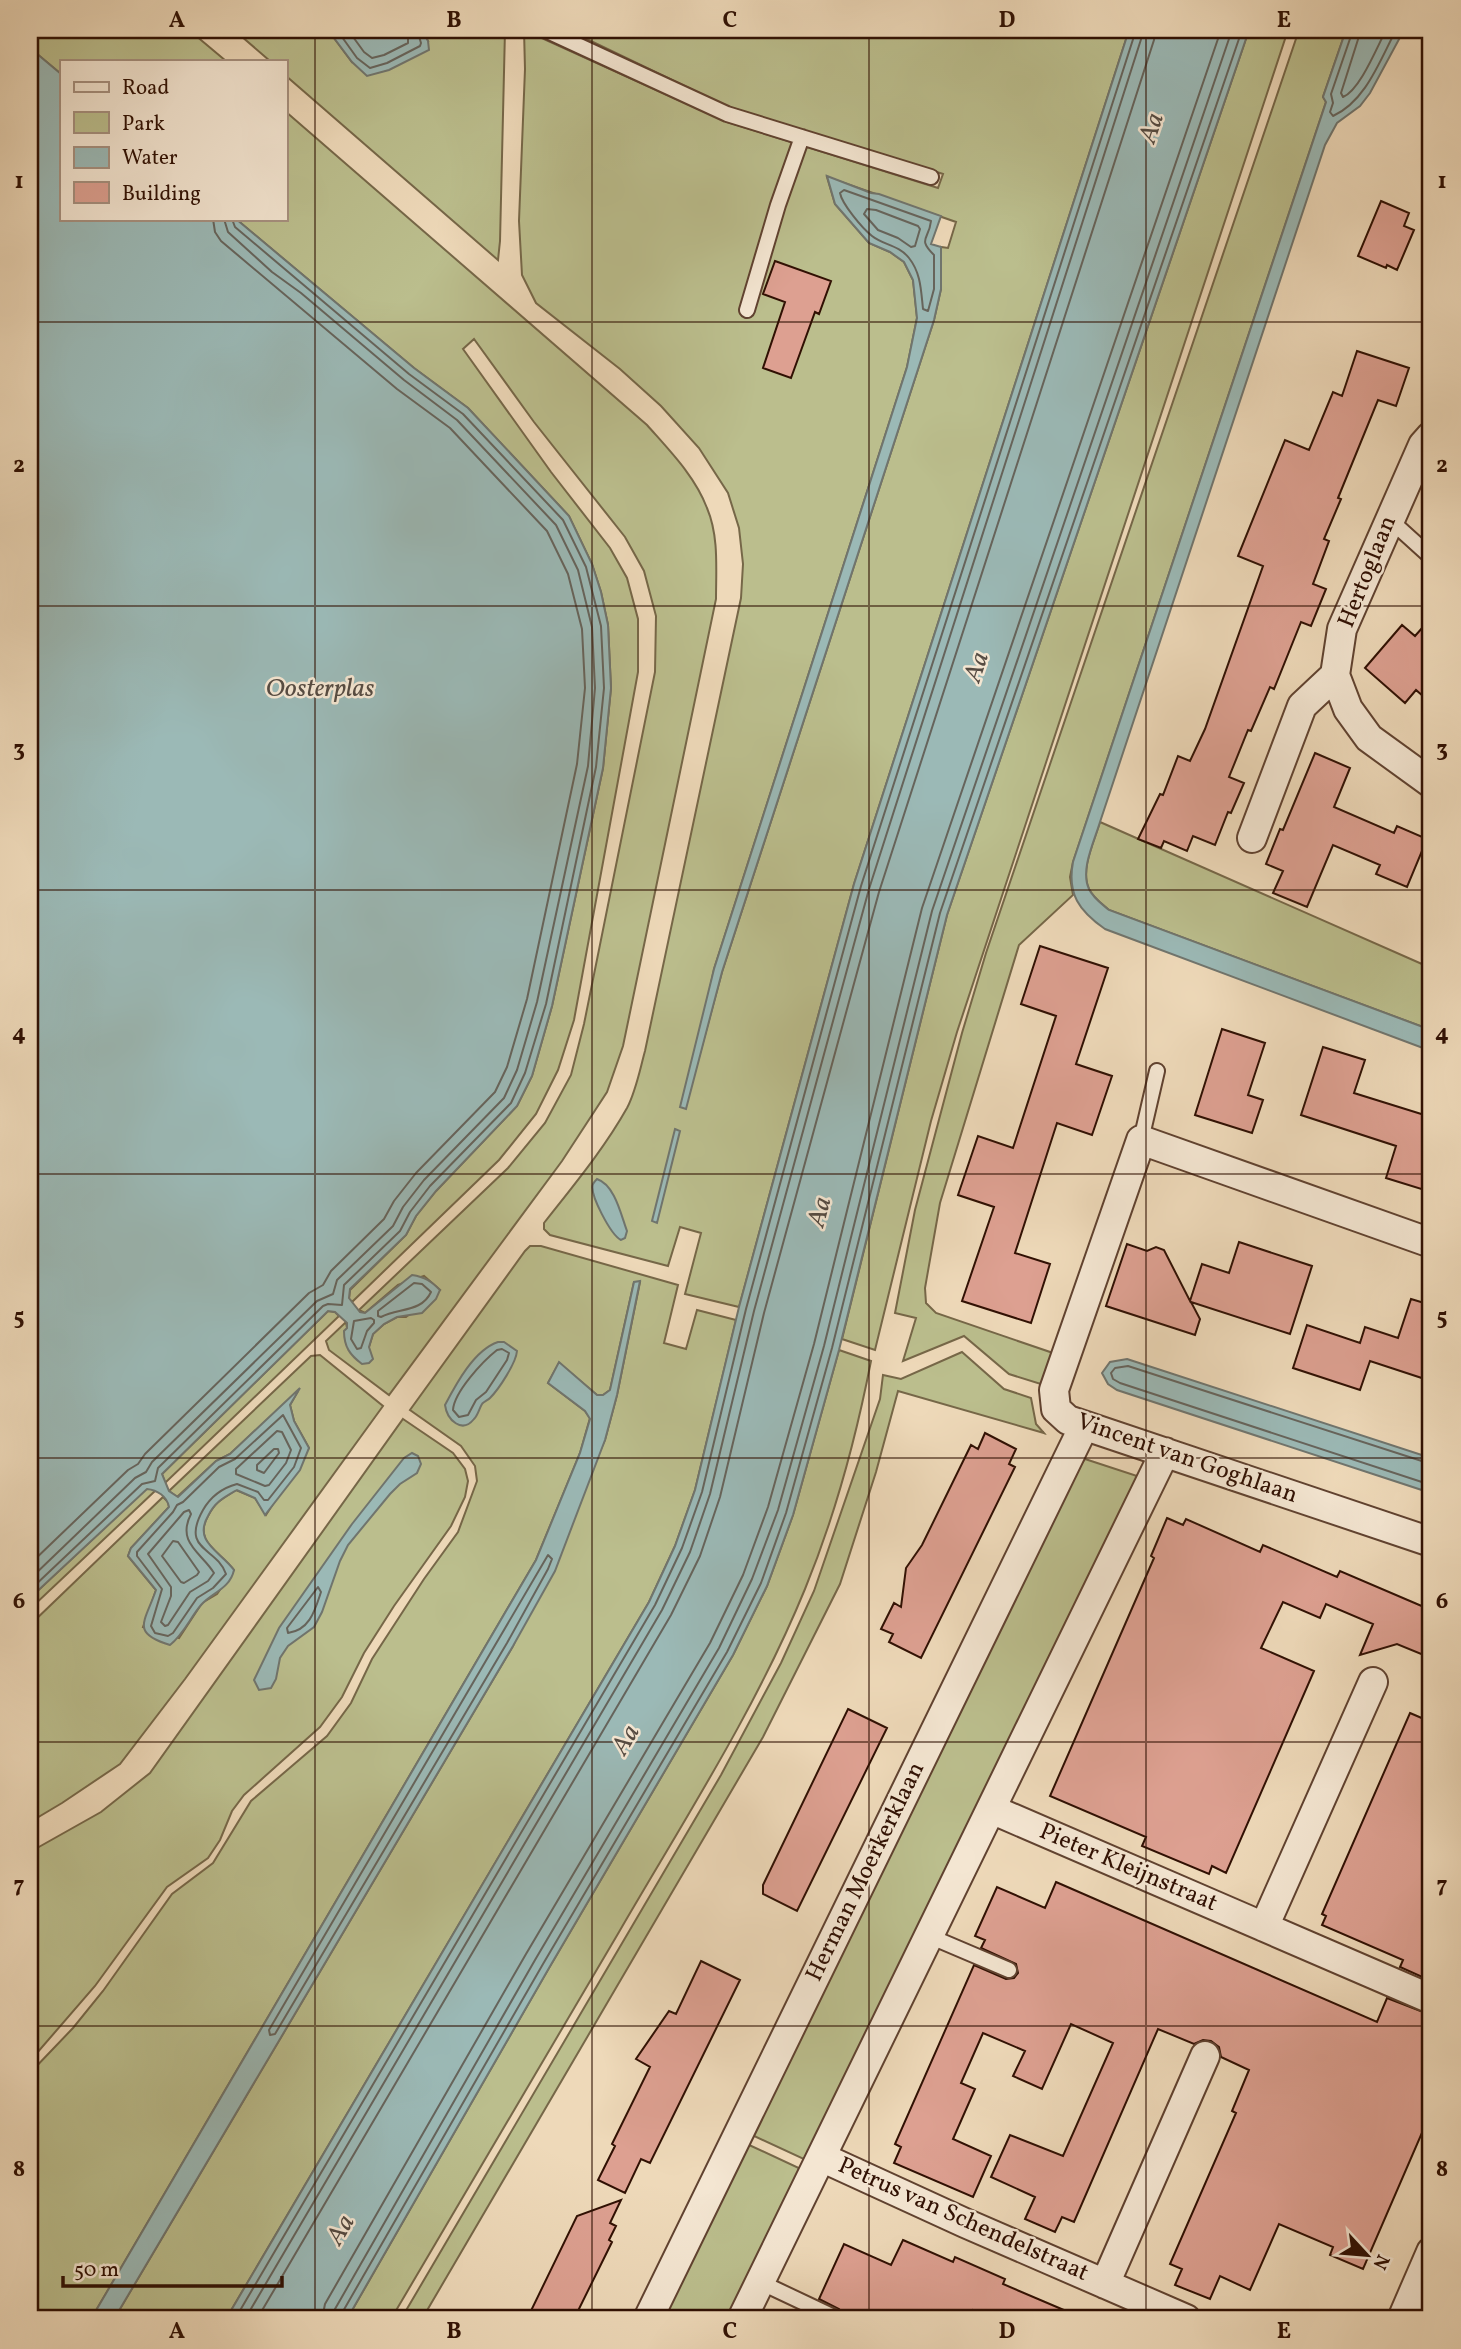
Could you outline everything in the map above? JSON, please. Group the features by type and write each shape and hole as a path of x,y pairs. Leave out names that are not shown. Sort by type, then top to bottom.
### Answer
{"street":[{"name":"Hertoglaan","path":"1431,436 1423,445 1342,629 1335,675 1348,709 1370,737 1431,783"},
{"path":"1252,838 1302,706 1335,675"},
{"path":"1141,1140 1431,1243"},
{"name":"Vincent van Goghlaan","path":"1141,1140 1054,1390 1056,1409 1068,1420 1084,1426 1431,1542"},
{"name":"Herman Moerkerklaan","path":"648,2319 1084,1426"},
{"path":"742,2319 1165,1452"},
{"path":"1265,1927 1373,1682"},
{"name":"Pieter Kleijnstraat","path":"991,1809 1431,1999"},
{"name":"Petrus van Schendelstraat","path":"1105,2284 1205,2056"},
{"name":"Petrus van Schendelstraat","path":"821,2157 1186,2319"},
{"path":"1402,2319 1431,2252"}],"lane":[{"path":"545,30 727,114 931,177"},
{"path":"747,310 778,205 802,137"},
{"path":"1389,519 1431,557"},
{"name":"Vincent van Goghlaan","path":"1141,1140 1157,1071"},
{"path":"929,1936 1009,1970"},
{"path":"760,2282 835,2317"}],"green space":[{"path":"30,30 189,30 225,60 60,60 60,73 30,48"},
{"path":"234,30 328,30 352,62 428,41 422,30 505,30 498,260 287,77 287,60 269,60"},
{"path":"524,30 727,122 938,188 943,174 726,106 568,30 1129,30 854,884 739,1307 685,1294 701,1233 680,1227 668,1266 550,1235 544,1229 544,1223 618,1123 635,1087 645,1051 741,598 743,564 739,528 728,493 699,448 661,406 620,369 536,303 522,275 519,221","holes":["827,177 956,222 948,248 941,247 941,289 934,320 722,972 685,1109 714,969 907,367 917,318 913,280 904,262 890,252 869,243 835,204"]},
{"path":"1249,30 1288,30 957,1032 931,1121 875,1350 842,1339 947,915"},
{"path":"1299,30 1346,30 1323,97 1326,102 1073,862 1070,877 1073,895 1019,945 940,1203 925,1288 926,1303 936,1313 1053,1353 1044,1385 1009,1374 964,1336 903,1361 916,1318 895,1313 915,1210 962,1033 986,953"},
{"path":"287,113 647,425 681,464 702,496 711,519 715,541 716,599 623,1046 607,1092 562,1161 389,1395 329,1350 326,1341 346,1322 347,1328 369,1347 373,1334 384,1324 397,1317 406,1317 440,1290 424,1276 398,1285 365,1313 359,1310 508,1168 545,1123 571,1075 584,1024 655,672 656,616 644,571 625,537 534,422 474,339 463,349 551,472 610,548 627,578 638,619 638,672 574,1020 558,1070 536,1114 499,1160 352,1302 349,1299 350,1290 406,1235 416,1216 436,1191 517,1106 532,1076 552,1006 603,768 611,688 608,625 601,592 592,564 569,516 468,408 414,368 237,220 287,220"},
{"path":"1100,822 1431,968 1431,1030 1109,910 1089,889 1086,873"},
{"path":"530,1246 541,1246 678,1285 664,1343 686,1349 697,1310 736,1320 695,1490 675,1546 649,1602 226,2319 114,2319 513,1646 605,1440 640,1282 634,1282 610,1390 603,1395 597,1395 559,1363 548,1383 585,1411 590,1418 580,1453 536,1560 91,2319 30,2319 30,2073 73,2028 103,1991 172,1894 213,1863 251,1801 327,1736 351,1703 372,1659 458,1532 477,1481 475,1466 461,1446 410,1410"},
{"path":"328,1311 339,1316 165,1483 162,1474"},
{"path":"839,1350 871,1361 859,1419 844,1476 816,1561 786,1634 742,1721 391,2319 347,2319 733,1655 767,1586 793,1515"},
{"path":"962,1352 1004,1389 1031,1398 1036,1424 1044,1433 898,1391 876,1472 840,1584 763,1737 422,2319 401,2319 721,1775 781,1663 814,1591 880,1399 883,1375 901,1379"},
{"path":"320,1355 383,1406 120,1764 30,1822 30,1625 163,1497 169,1507 131,1548 128,1556 156,1590 143,1627 179,1638 202,1603 217,1594 234,1570 206,1540 204,1525 211,1511 236,1490 255,1498 266,1515 309,1448 294,1421 290,1405 298,1391 230,1454 216,1461 177,1497 169,1491 311,1356"},
{"path":"403,1419 453,1453 465,1469 468,1481 465,1497 451,1526 394,1606 364,1653 342,1697 320,1727 244,1795 232,1811 220,1840 208,1858 167,1887 95,1986 30,2061 30,1852 101,1812 150,1773"},
{"path":"1085,1459 1137,1476 1138,1482 808,2161 752,2135 1077,1470"},
{"path":"147,1488 156,1490 30,1609 30,1598"},
{"path":"747,2144 803,2170 730,2319 662,2319"}],"water":[{"path":"328,30 422,30 429,50 389,70 367,76 352,62"},
{"name":"Aa","path":"1129,30 1249,30 947,915 839,1350 793,1515 767,1586 733,1655 347,2319 226,2319 649,1602 675,1546 695,1490 739,1307 854,884"},
{"path":"1346,30 1404,30 1370,93 1360,106 1337,123 1325,145 1092,847 1086,873 1089,889 1109,910 1431,1030 1431,1051 1105,929 1082,908 1072,883 1073,862 1326,102 1323,97"},
{"name":"Oosterplas","path":"30,48 60,73 60,220 237,220 414,368 468,408 569,516 592,564 601,592 608,625 611,688 603,768 552,1006 532,1076 517,1106 436,1191 416,1216 406,1235 350,1289 349,1298 360,1312 365,1313 412,1275 428,1280 440,1290 436,1299 422,1313 397,1317 384,1324 373,1334 369,1347 373,1359 362,1364 347,1346 344,1331 347,1323 335,1312 328,1311 162,1474 169,1491 178,1497 216,1461 230,1454 300,1388 290,1405 294,1421 309,1448 300,1470 265,1515 255,1498 237,1490 214,1507 204,1525 206,1540 234,1570 229,1582 201,1605 170,1645 157,1641 145,1631 145,1618 156,1590 128,1556 131,1548 169,1507 164,1497 154,1491 147,1489 30,1598"},
{"path":"827,176 941,216 931,244 941,247 941,289 934,320 722,972 686,1109 680,1107 714,969 907,367 917,318 913,280 904,262 890,252 869,243 835,204"},
{"path":"675,1129 680,1131 657,1223 652,1221"},
{"path":"597,1179 608,1187 620,1209 627,1231 625,1238 621,1240 612,1231 597,1205 593,1184"},
{"path":"640,1281 605,1440 555,1571 114,2319 91,2319 536,1560 580,1453 590,1419 585,1411 548,1383 559,1362 597,1395 603,1395 610,1390 634,1282"},
{"path":"504,1342 517,1351 516,1356 502,1382 494,1394 482,1404 477,1416 469,1423 460,1425 449,1416 445,1405 474,1360 489,1346"},
{"path":"1127,1359 1431,1458 1431,1493 1117,1390 1108,1384 1102,1373 1110,1362"},
{"path":"412,1453 418,1456 421,1464 417,1473 390,1494 348,1545 314,1627 288,1646 280,1658 276,1679 271,1688 259,1690 254,1680 279,1628 352,1524 404,1458"}],"building":[{"path":"1381,201 1409,213 1404,226 1414,230 1397,270 1358,256"},
{"path":"775,261 831,281 819,314 815,312 791,378 763,368 785,302 763,294"},
{"path":"1357,351 1409,368 1396,406 1378,400 1338,498 1341,499 1324,539 1329,541 1313,584 1326,589 1311,626 1301,622 1274,689 1270,687 1251,731 1248,730 1229,777 1244,783 1231,813 1228,812 1215,845 1193,836 1187,851 1164,841 1161,848 1138,839 1160,794 1163,795 1178,756 1190,761 1205,729 1263,566 1238,556 1285,440 1309,450 1333,392 1342,396"},
{"path":"1431,618 1431,703 1416,690 1405,703 1365,668 1402,625 1415,636"},
{"path":"1315,753 1350,768 1334,807 1394,833 1397,826 1427,839 1407,887 1376,874 1380,865 1333,845 1307,907 1273,893 1283,871 1266,864"},
{"path":"1040,946 1108,968 1076,1064 1112,1076 1092,1135 1057,1123 1015,1253 1050,1264 1031,1323 962,1301 994,1207 958,1195 978,1136 1013,1148 1056,1016 1021,1004"},
{"path":"1222,1029 1265,1043 1248,1095 1263,1100 1252,1133 1195,1115"},
{"path":"1323,1047 1365,1060 1354,1093 1431,1117 1431,1192 1386,1178 1396,1146 1301,1115"},
{"path":"1239,1242 1312,1266 1290,1334 1191,1302 1200,1319 1195,1335 1106,1306 1127,1244 1147,1251 1156,1247 1164,1250 1190,1301 1202,1264 1229,1273"},
{"path":"1411,1299 1431,1305 1431,1381 1370,1361 1360,1390 1293,1368 1307,1325 1360,1343 1365,1327 1398,1338"},
{"path":"985,1433 1016,1449 1009,1464 1015,1467 921,1658 889,1642 893,1634 881,1629 894,1603 901,1607 906,1568 922,1545 971,1445 978,1449"},
{"path":"1167,1518 1183,1525 1186,1519 1260,1552 1263,1545 1337,1577 1340,1571 1431,1610 1431,1658 1397,1644 1360,1655 1373,1624 1326,1604 1320,1618 1283,1602 1261,1648 1314,1671 1226,1873 1212,1866 1209,1874 1142,1846 1146,1837 1050,1796 1154,1558 1151,1556"},
{"path":"848,1709 887,1728 797,1911 763,1894 763,1885"},
{"path":"1410,1713 1431,1722 1431,1981 1400,1967 1403,1960 1322,1925 1326,1916 1322,1914"},
{"path":"1056,1882 1377,2022 1387,1998 1431,2015 1431,2112 1363,2269 1330,2255 1333,2247 1279,2224 1250,2290 1220,2276 1210,2299 1175,2285 1182,2269 1170,2264 1236,2113 1232,2111 1249,2070 1221,2057 1219,2047 1211,2041 1203,2040 1194,2044 1158,2029 1074,2222 1062,2217 1055,2232 1025,2219 1035,2197 991,2177 1010,2135 1063,2156 1113,2043 1071,2024 1042,2089 1013,2076 1025,2051 983,2033 961,2083 975,2089 953,2139 991,2156 973,2197 894,2163 901,2147 895,2144 974,1965 1006,1979 1014,1978 1018,1973 1016,1964 981,1948 985,1940 975,1936 997,1887 1045,1908"},
{"path":"701,1961 740,1980 650,2163 641,2159 625,2193 598,2180 615,2146 612,2144 650,2067 636,2059 669,2011 676,2014"},
{"path":"621,2200 610,2223 616,2226 609,2240 612,2242 574,2319 527,2319 577,2216"},
{"path":"903,2240 953,2262 955,2257 1005,2279 1003,2284 1085,2319 995,2319 973,2310 969,2319 843,2319 839,2309 819,2299 844,2244 891,2265"}]}
